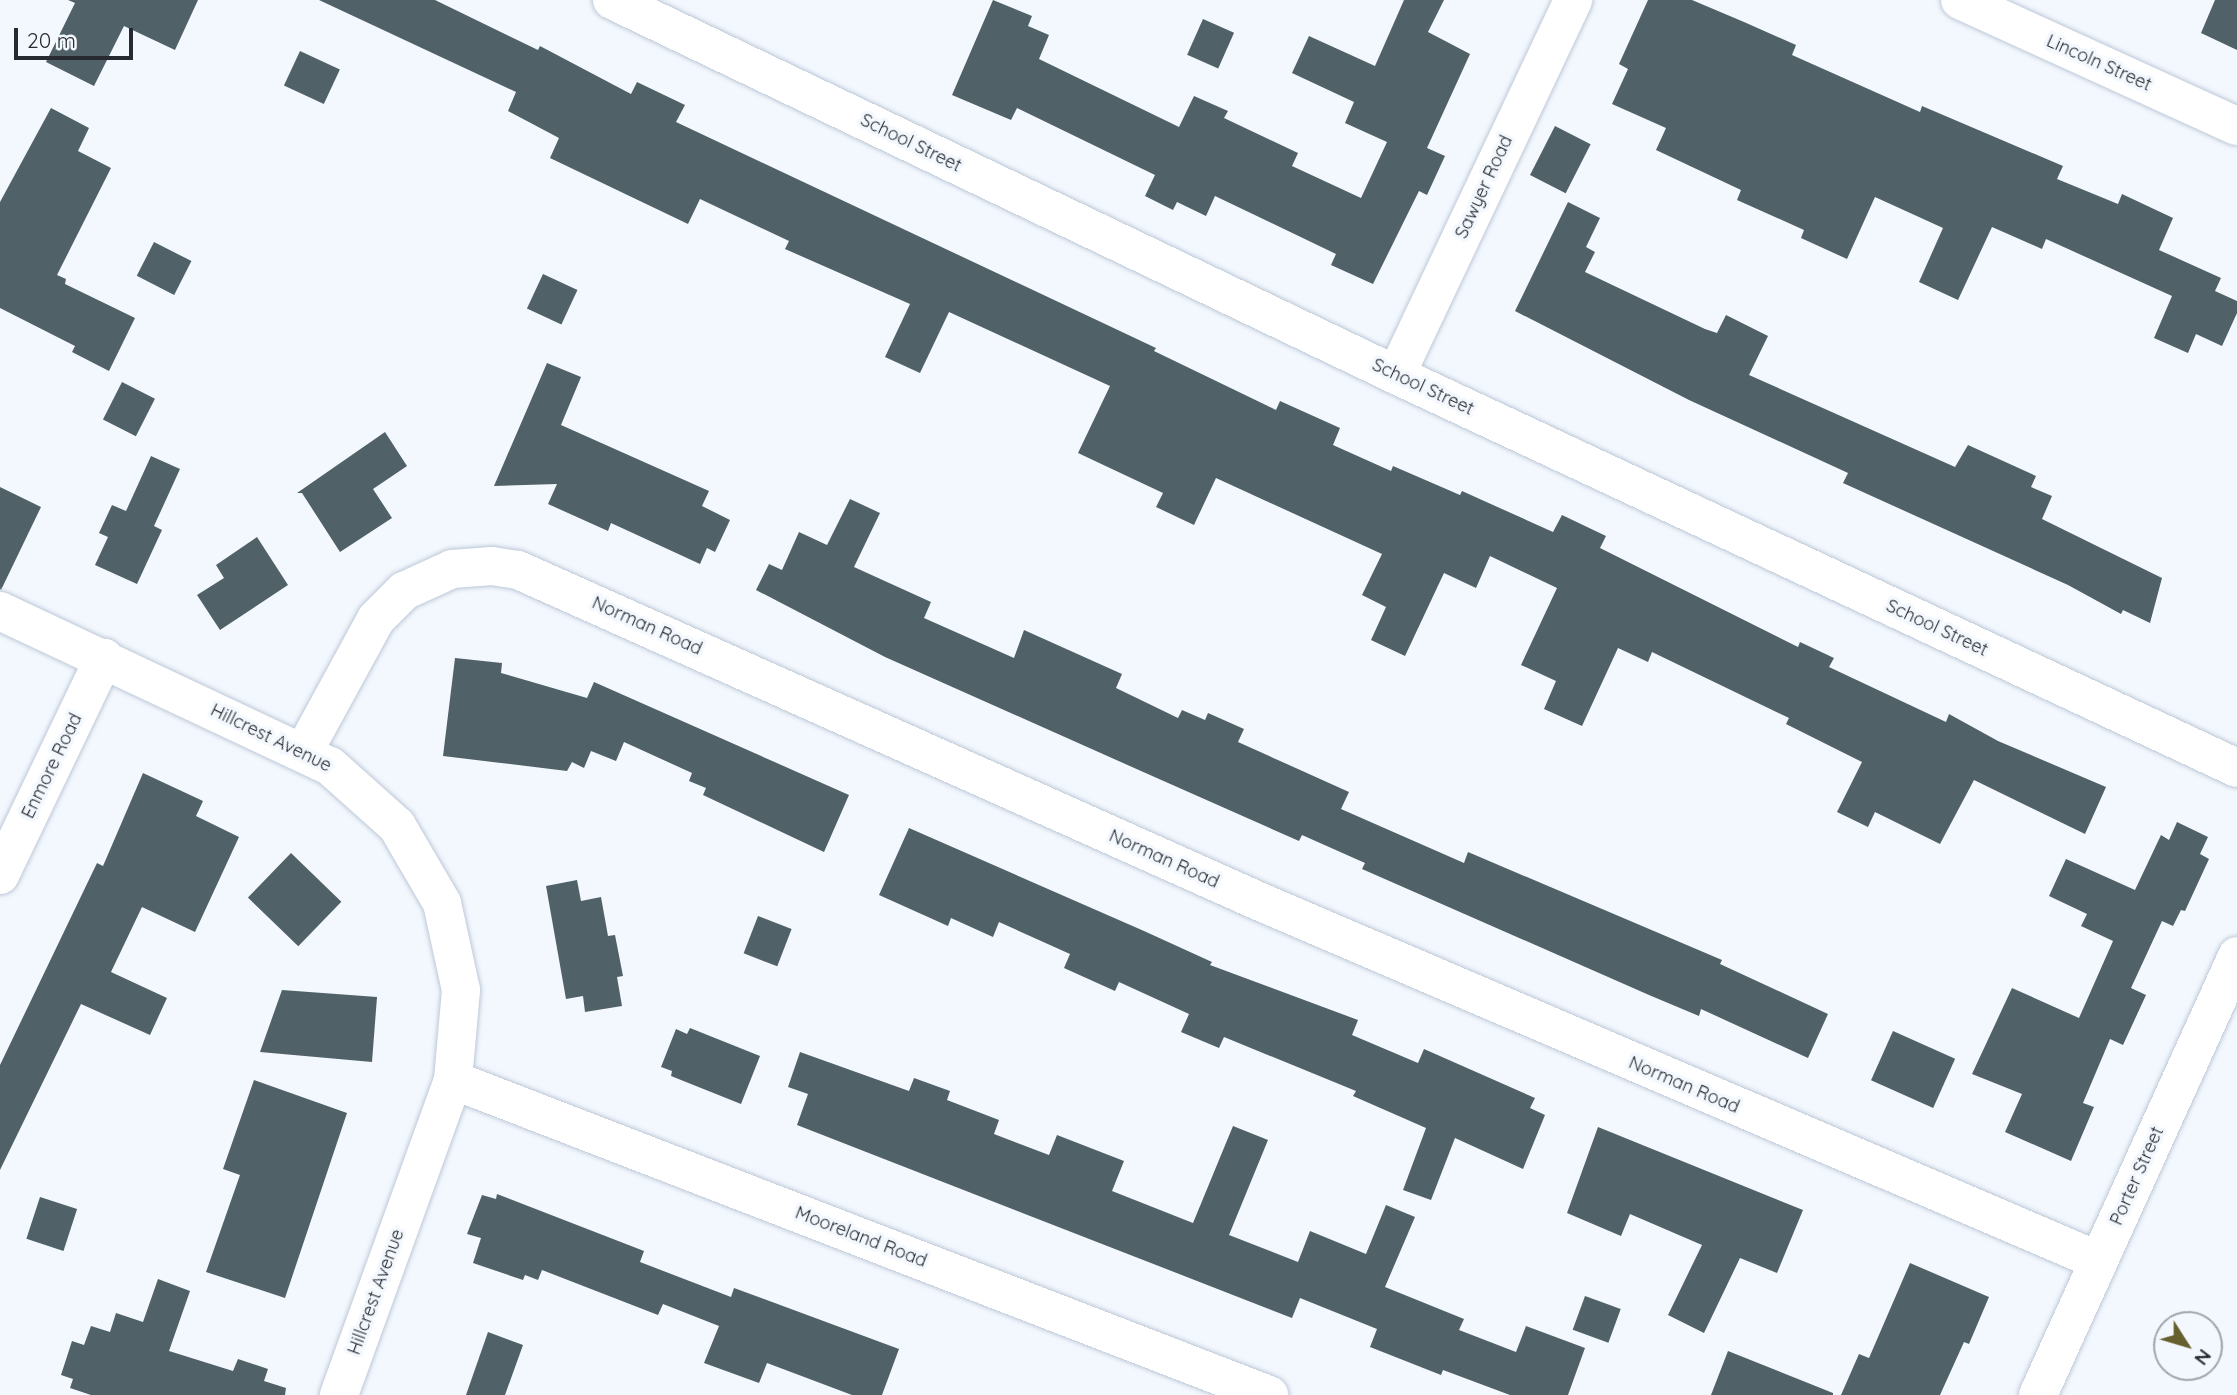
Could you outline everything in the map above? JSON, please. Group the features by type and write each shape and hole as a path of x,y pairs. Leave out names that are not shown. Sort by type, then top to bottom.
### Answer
{"street":[{"name":"School Street","path":"612,0 1396,375 2237,768"},
{"name":"Sawyer Road","path":"1396,375 1573,0"},
{"name":"Lincoln Street","path":"1960,0 2237,126"},
{"name":"Norman Road","path":"304,751 376,620 404,591 452,569 479,565 518,570 1331,933 2099,1261"},
{"name":"Hillcrest Avenue","path":"0,611 304,751 377,803 430,876 452,932 461,990 453,1080 339,1395"},
{"name":"Enmore Road","path":"0,875 104,658"},
{"name":"Porter Street","path":"2038,1395 2237,956"},
{"name":"Mooreland Road","path":"453,1080 1269,1395"}],"building":[{"path":"68,0 198,0 175,50 124,26 94,86 46,62 75,3"},
{"path":"319,0 435,0 538,50 540,46 631,94 637,82 685,105 676,122 1156,348 1154,351 1276,410 1280,401 1340,428 1333,445 1391,471 1393,466 1460,495 1462,491 1553,532 1562,515 1606,536 1600,548 1798,647 1800,642 1834,658 1829,667 1946,722 1949,714 1998,741 2106,787 2085,834 1974,780 1940,844 1875,812 1868,827 1837,812 1862,762 1786,724 1789,718 1652,652 1648,662 1618,648 1582,726 1544,709 1556,681 1521,665 1557,588 1490,556 1476,588 1444,573 1405,656 1371,640 1386,607 1362,595 1382,554 1216,478 1194,525 1156,507 1163,493 1078,453 1110,386 949,312 920,373 885,357 910,304 785,249 789,241 700,199 688,224 550,158 559,138 508,111 516,92"},
{"path":"993,0 1032,16 1028,26 1049,35 1039,59 1179,127 1194,96 1228,111 1224,118 1298,153 1292,166 1361,198 1387,142 1345,123 1354,102 1292,73 1309,36 1375,66 1404,0 1444,0 1428,32 1470,54 1427,148 1445,156 1427,195 1419,191 1373,284 1331,265 1336,254 1215,196 1206,216 1177,202 1173,210 1145,196 1155,175 1017,108 1011,120 952,95"},
{"path":"1648,0 1692,0 1796,45 1792,55 1920,112 1922,106 2063,166 2057,179 2118,204 2122,194 2173,218 2159,250 2221,278 2215,291 2237,301 2237,313 2222,346 2196,334 2188,353 2154,338 2172,296 2046,239 2042,249 1992,227 1958,300 1919,282 1943,228 1875,197 1847,259 1801,238 1804,230 1737,200 1741,190 1656,150 1666,128 1612,104 1628,69 1619,64"},
{"path":"2215,0 2237,0 2237,50 2201,33"},
{"path":"1203,19 1234,33 1218,68 1187,55"},
{"path":"300,51 340,70 324,104 284,85"},
{"path":"51,108 89,128 78,151 111,168 57,275 66,279 65,284 135,318 109,371 72,352 75,346 0,308 0,202"},
{"path":"1555,126 1591,144 1566,193 1530,175"},
{"path":"1568,202 1600,218 1586,247 1595,252 1585,272 1705,329 1717,333 1726,315 1768,336 1749,375 1955,467 1968,445 2036,476 2031,487 2052,496 2042,519 2162,578 2150,623 2123,610 2121,614 2068,585 1843,483 1848,473 1689,400 1515,311"},
{"path":"154,242 191,261 174,295 137,276"},
{"path":"543,274 577,290 561,324 527,308"},
{"path":"547,363 581,377 561,425 709,491 702,506 730,520 715,552 707,548 700,564 611,523 608,531 548,504 557,484 494,486"},
{"path":"122,382 155,399 136,436 103,419"},
{"path":"385,432 407,466 373,489 392,518 340,552 302,493 297,493"},
{"path":"151,456 180,469 154,526 162,530 137,584 95,565 108,537 99,533 112,505 126,511"},
{"path":"0,487 41,507 1,590 0,589"},
{"path":"850,499 880,513 854,567 931,602 924,618 1014,658 1024,630 1122,674 1116,688 1178,718 1182,710 1205,720 1208,713 1244,729 1238,742 1349,792 1341,809 1464,863 1468,852 1722,960 1720,964 1828,1014 1808,1058 1701,1009 1699,1016 1649,995 1362,869 1365,863 1302,835 1299,841 1141,771 885,657 756,590 769,564 782,570 799,532 827,545"},
{"path":"257,537 288,585 220,630 197,595 224,578 216,565"},
{"path":"455,658 502,663 501,673 587,698 594,682 849,795 824,852 703,795 706,788 689,781 692,773 624,742 616,761 591,751 584,768 572,762 567,771 443,756"},
{"path":"143,773 203,801 196,816 239,837 195,932 142,907 111,972 167,998 150,1035 81,1004 0,1170 0,1065 97,863 103,866"},
{"path":"2177,822 2208,837 2200,854 2209,859 2185,911 2181,910 2173,926 2162,921 2131,988 2146,995 2123,1045 2110,1039 2083,1103 2094,1107 2071,1161 2005,1132 2022,1094 1972,1074 2012,988 2079,1018 2113,941 2081,926 2087,914 2049,896 2066,859 2135,890 2161,835 2169,840"},
{"path":"909,828 1212,962 1210,965 1358,1020 1352,1035 1418,1063 1424,1049 1535,1098 1530,1108 1545,1115 1523,1169 1455,1138 1431,1200 1403,1190 1426,1128 1353,1096 1356,1091 1224,1037 1219,1048 1181,1032 1189,1014 1119,982 1115,991 1064,968 1070,954 999,922 993,937 951,918 948,926 879,895"},
{"path":"291,853 341,902 298,946 248,898"},
{"path":"577,880 581,901 601,897 608,936 615,935 623,976 617,977 622,1006 585,1012 583,996 566,999 546,886"},
{"path":"758,916 792,929 777,966 744,953"},
{"path":"282,990 377,997 372,1062 260,1052"},
{"path":"690,1028 760,1056 741,1104 671,1076 672,1071 661,1067 676,1029 687,1034"},
{"path":"1893,1031 1955,1059 1933,1108 1871,1080"},
{"path":"800,1052 909,1091 914,1078 950,1091 947,1100 999,1120 994,1134 1049,1155 1057,1135 1124,1161 1112,1191 1193,1223 1233,1126 1268,1140 1229,1235 1298,1262 1310,1231 1366,1254 1386,1205 1415,1217 1385,1287 1464,1319 1459,1330 1516,1352 1526,1326 1585,1348 1568,1395 1510,1395 1443,1370 1441,1375 1370,1347 1377,1329 1300,1298 1292,1318 797,1125 808,1094 788,1087"},
{"path":"254,1080 347,1113 285,1298 206,1272 240,1175 223,1169"},
{"path":"1598,1127 1803,1210 1777,1273 1740,1258 1704,1333 1668,1315 1702,1245 1630,1214 1621,1236 1567,1213"},
{"path":"497,1194 644,1251 640,1262 731,1297 734,1288 899,1349 882,1395 852,1395 767,1363 759,1383 704,1363 719,1326 663,1304 658,1315 542,1270 538,1280 525,1275 523,1280 473,1263 481,1238 467,1234 482,1195 496,1199"},
{"path":"40,1197 77,1209 63,1251 26,1239"},
{"path":"1910,1263 1989,1297 1969,1344 1964,1342 1940,1395 1841,1395 1859,1354 1869,1358"},
{"path":"158,1279 190,1291 169,1351 233,1371 238,1359 268,1369 264,1381 286,1388 285,1395 91,1395 70,1388 73,1379 61,1375 72,1341 84,1345 91,1326 110,1332 116,1313 143,1322"},
{"path":"1585,1296 1621,1309 1608,1343 1573,1330"},
{"path":"488,1332 523,1345 505,1395 466,1395"},
{"path":"1728,1351 1833,1393 1833,1395 1711,1395"}]}
